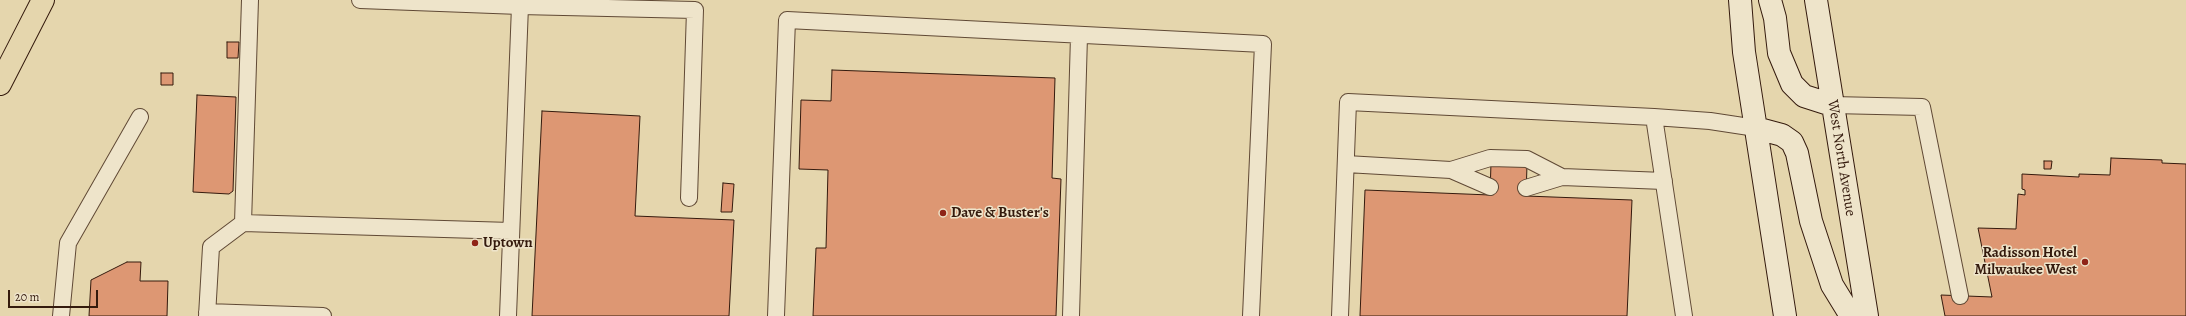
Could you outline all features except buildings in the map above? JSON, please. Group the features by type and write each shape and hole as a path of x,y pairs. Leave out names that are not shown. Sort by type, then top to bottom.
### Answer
{"highway":[{"path":"0,84 44,0"}],"main road":[{"path":"1740,0 1744,52 1785,316"},
{"path":"1770,0 1775,18 1779,53 1785,71 1792,84 1804,96 1832,105"},
{"name":"West North Avenue","path":"1816,0 1867,316"},
{"path":"1756,128 1782,135 1792,142 1797,153 1811,221 1832,285 1851,316"}],"lane":[{"path":"243,223 250,0"},
{"path":"360,0 520,6 695,10 689,198"},
{"path":"508,316 520,6"},
{"path":"776,316 787,20 1079,36 1263,44 1251,316"},
{"path":"1071,316 1079,36"},
{"path":"1340,316 1348,102 1654,117 1710,121 1756,128"},
{"path":"1832,105 1922,107 1960,296"},
{"path":"61,316 68,243 140,117"},
{"path":"1654,117 1684,316"},
{"path":"1451,170 1490,158 1527,159 1562,177"},
{"path":"1346,164 1451,170 1490,187"},
{"path":"1526,188 1562,177 1664,181"},
{"path":"323,316 207,314 211,247 243,223 511,231"}],"place":[{"name":"Dave & Buster's","path":"943,213"},
{"name":"Uptown","path":"475,243"},
{"name":"Radisson Hotel Milwaukee West","path":"2085,262"}]}
